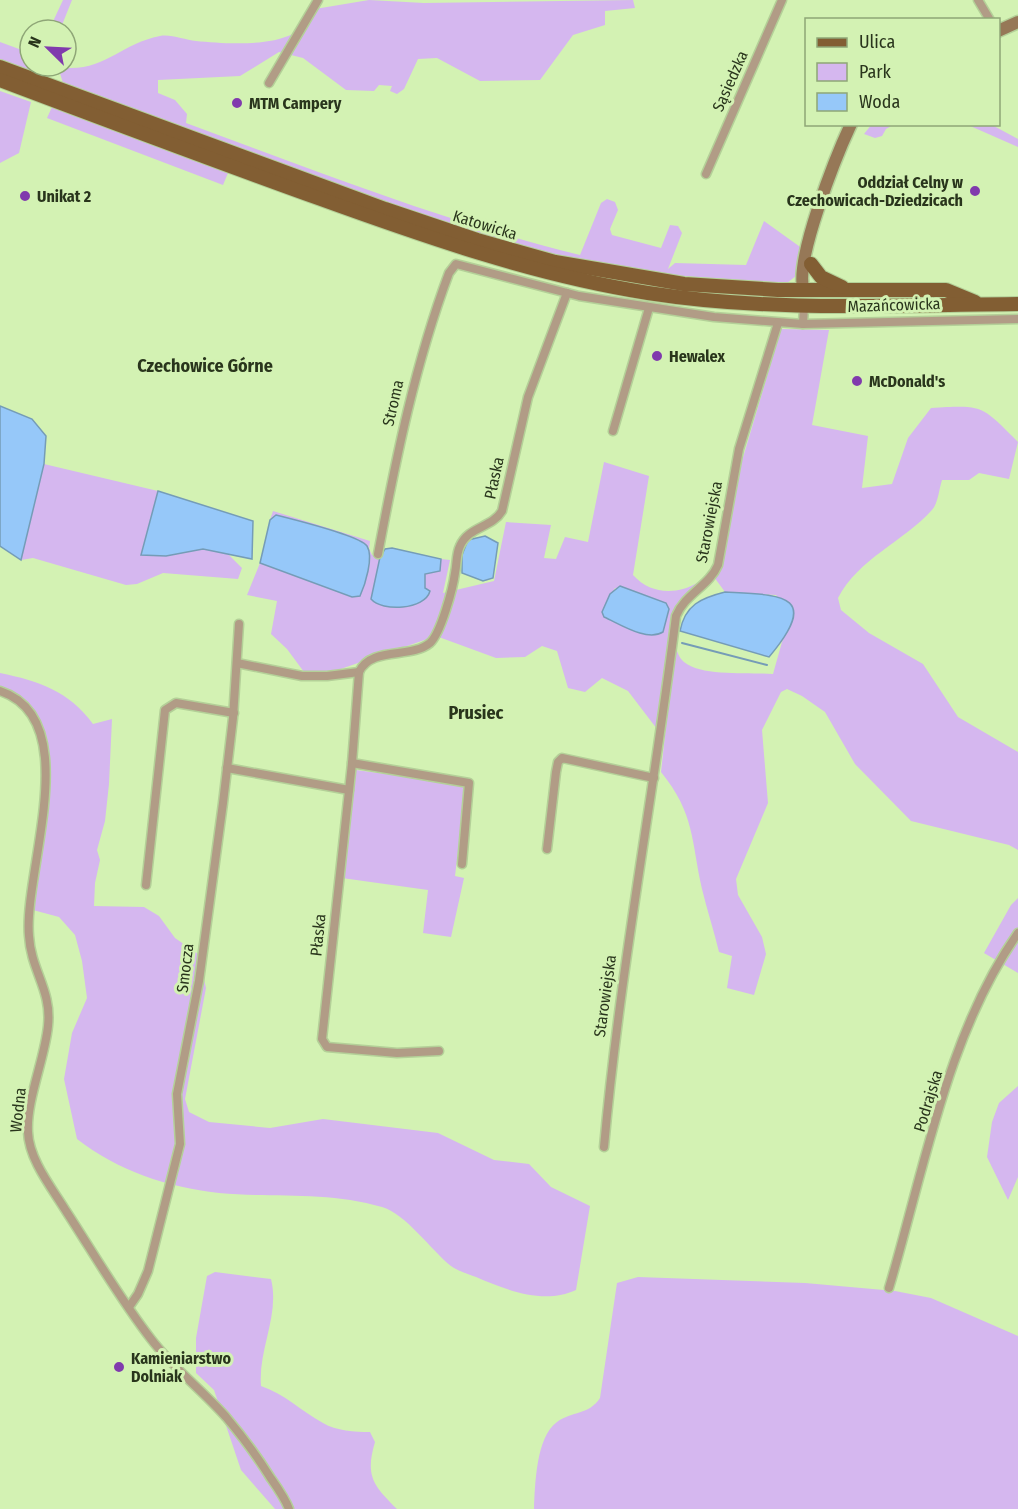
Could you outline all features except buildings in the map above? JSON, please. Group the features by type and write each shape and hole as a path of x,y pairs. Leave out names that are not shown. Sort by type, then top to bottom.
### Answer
{"main road":[{"name":"Katowicka","path":"0,67 385,209 504,249 576,266 662,281 743,289 804,291 946,290 983,304"},
{"name":"Katowicka","path":"0,80 351,210 490,258 582,281 649,293 747,304 804,306 1018,304"},
{"path":"811,264 821,277 850,290"}],"street":[{"path":"269,83 318,0"},
{"name":"Sąsiedzka","path":"706,174 782,0"},
{"path":"978,0 989,18"},
{"path":"1000,31 1018,22"},
{"path":"567,293 649,308 804,324 804,291 801,275 810,239 850,126"},
{"path":"804,291 811,264 810,239"},
{"name":"Stroma","path":"378,554 396,455 419,359 449,273 456,264 567,293"},
{"name":"Płaska","path":"439,1051 397,1053 327,1047 321,1039 352,763 359,672 365,663 385,655 423,647 436,636 453,582 462,542 474,529 495,519 502,511 528,397 567,293"},
{"path":"613,431 649,308"},
{"name":"Mazańcowicka","path":"804,324 1018,319"},
{"name":"Starowiejska","path":"603,1147 621,985 654,778 676,616 686,598 716,572 740,449 778,323"},
{"name":"Smocza","path":"129,1306 138,1294 148,1270 178,1155 180,1132 177,1094 200,981 234,713 239,624"},
{"name":"Płaska","path":"237,663 302,676 359,672"},
{"name":"Wodna","path":"0,691 23,704 39,725 45,749 46,789 35,862 29,937 33,961 49,997 48,1026 27,1131 31,1149 48,1183 158,1347 225,1416 262,1464 289,1509"},
{"path":"146,885 165,710 176,704 234,713"},
{"path":"547,849 556,772 558,762 562,758 654,778"},
{"path":"352,763 469,783 462,864"},
{"path":"227,768 349,790"},
{"name":"Podrajska","path":"889,1288 947,1086 962,1043 978,1004 1018,933"}],"green space":[{"path":"63,0 72,0 65,18 55,18"},
{"path":"369,0 424,3 633,0 635,8 605,11 605,25 573,35 540,80 480,81 437,58 418,59 404,89 397,94 390,91 392,86 379,85 374,91 346,90 303,58 279,52 240,76 158,80 158,93 175,100 187,114 186,123 430,211 580,255 601,203 607,199 615,202 618,210 610,229 612,235 661,248 670,225 678,226 682,233 668,269 675,263 746,265 764,221 803,249 796,276 787,283 668,275 576,260 491,238 391,205 107,100 63,83 61,78 78,78 78,67 99,62 133,45 160,36 228,43 264,42 281,38 296,32 308,23 315,9"},
{"path":"0,42 18,49 18,66 0,59"},
{"path":"0,91 31,102 19,153 0,163"},
{"path":"52,107 228,173 223,185 47,118"},
{"path":"870,126 891,126 886,129 882,136 875,138 864,134"},
{"path":"970,126 994,126 1018,139 1018,147"},
{"path":"781,329 829,330 812,425 868,436 862,488 892,484 908,438 931,408 962,407 980,410 988,414 1018,442 1009,479 979,473 969,480 942,480 937,501 931,511 857,572 838,598 841,610 869,633 923,664 958,717 1018,752 1018,850 1009,845 911,821 855,764 825,712 787,689 781,692 762,730 768,803 736,879 738,895 762,937 766,954 754,995 727,988 732,956 719,952 686,815 672,787 661,772 675,645 684,662 702,670 773,674 793,615 776,595 725,592 714,577 722,568 742,461"},
{"path":"604,462 649,476 633,575 640,582 664,591 682,589 699,582 684,597 657,729 628,691 602,678 585,692 568,688 557,651 542,646 525,657 496,658 436,636 332,672 304,672 287,649 271,634 277,601 247,595 260,563 352,597 366,544 352,537 276,515 270,520 273,511 370,541 369,549 372,555 380,557 371,599 401,605 415,603 429,595 425,588 425,573 441,564 441,559 450,560 443,593 494,581 506,522 551,525 544,558 556,559 565,537 588,542","holes":["615,588 666,603 669,609 602,612"]},
{"path":"44,464 158,491 141,554 166,556 203,549 227,553 242,568 238,579 163,573 137,584 126,585 33,558 21,560"},
{"path":"0,673 40,684 63,695 74,703 93,724 112,719 109,784 105,821 97,850 100,860 95,883 94,906 144,907 159,916 175,938 198,954 206,988 185,1099 189,1112 209,1122 270,1128 323,1119 438,1133 494,1160 529,1164 551,1187 590,1206 576,1290 551,1296 525,1294 460,1271 451,1266 400,1217 382,1207 322,1197 219,1193 181,1187 126,1169 77,1139 64,1079 72,1033 87,998 82,961 75,935 59,917 33,910 50,781 50,757 46,734 37,715 22,698 0,687"},
{"path":"356,770 466,785 455,876 464,878 451,937 423,933 428,890 342,878"},
{"path":"1018,898 1018,973 984,953 1011,905"},
{"path":"1018,1086 1018,1177 1008,1200 987,1157 992,1122 999,1103"},
{"path":"215,1272 271,1279 273,1306 261,1372 261,1386 278,1393 328,1426 370,1432 375,1442 371,1463 373,1479 397,1509 275,1509 241,1470 214,1390 196,1373 196,1338 207,1276"},
{"path":"638,1277 805,1283 895,1291 931,1298 1018,1336 1018,1509 534,1509 538,1462 545,1439 557,1422 586,1410 600,1398 617,1283"}],"water":[{"path":"0,406 32,419 46,436 44,464 21,560 0,546"},
{"path":"158,491 253,521 252,559 203,549 166,556 141,555"},
{"path":"276,515 339,533 367,546 370,557 360,596 352,597 260,563 270,520"},
{"path":"485,536 498,543 493,578 483,581 462,573 462,555 468,540"},
{"path":"392,548 441,559 440,571 425,574 425,588 430,591 420,602 403,607 393,607 384,606 371,599 380,557 385,549"},
{"path":"620,586 666,603 669,609 663,632 649,635 604,617 602,612 610,594"},
{"path":"725,592 777,597 788,602 793,609 793,620 785,636 769,657 680,631 682,622 695,604"}],"waterway":[{"path":"682,643 767,665"}],"place":[{"name":"MTM Campery","path":"237,103"},
{"name":"Oddział Celny w Czechowicach-Dziedzicach","path":"975,191"},
{"name":"Unikat 2","path":"25,196"},
{"name":"Hewalex","path":"657,356"},
{"name":"McDonald's","path":"857,381"},
{"name":"Kamieniarstwo Dolniak","path":"119,1367"}],"district":[{"name":"Czechowice Górne","path":"205,366"},
{"name":"Prusiec","path":"476,713"}]}
